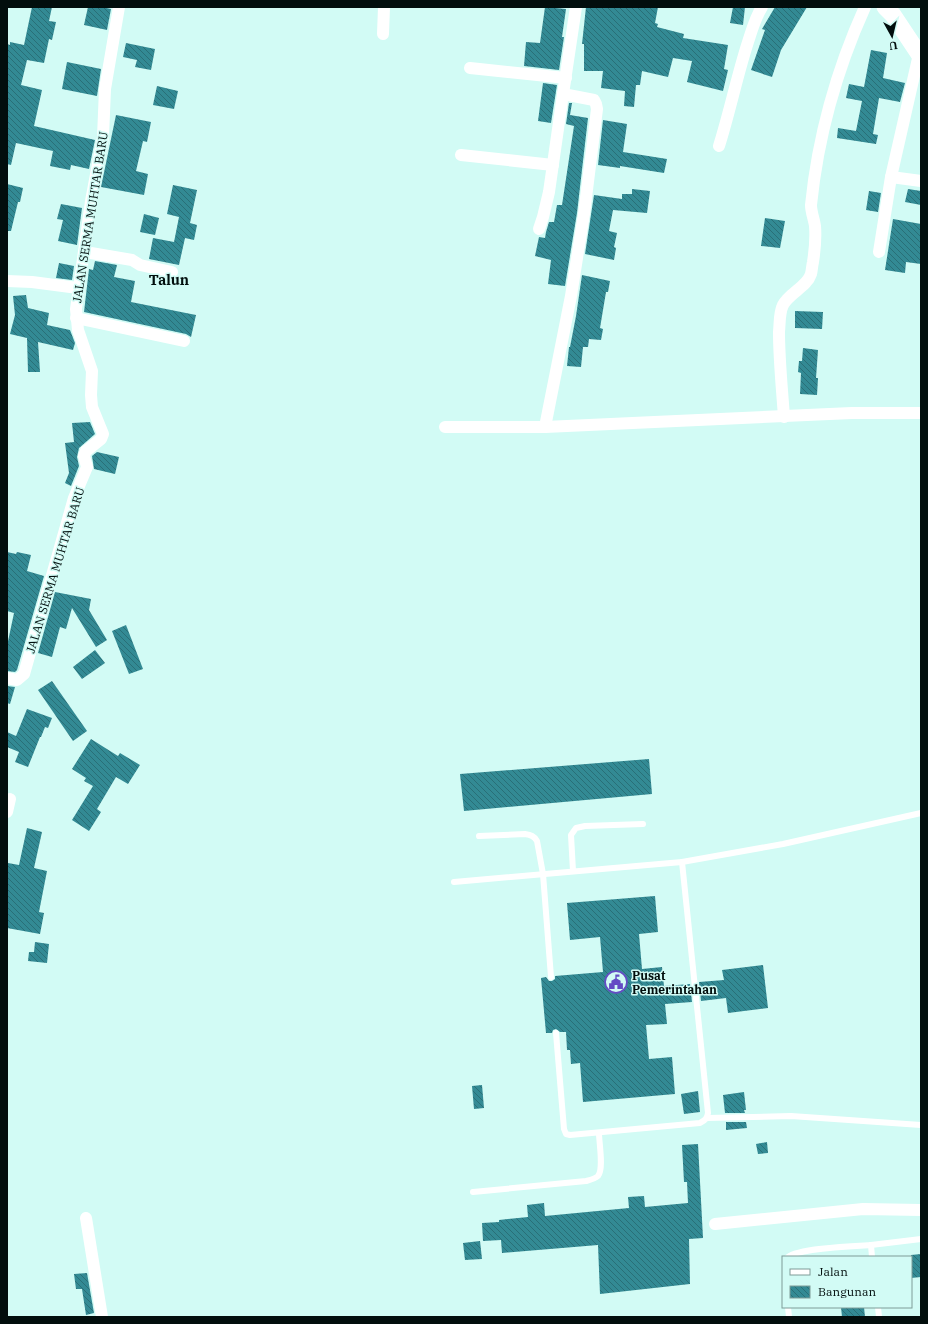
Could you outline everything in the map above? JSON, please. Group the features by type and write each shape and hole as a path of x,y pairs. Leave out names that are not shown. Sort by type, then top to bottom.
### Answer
{"street":[{"name":"JALAN SERMA MUHTAR BARU","path":"7,678 17,680 24,674 74,498 87,467 84,456 86,451 101,439 103,434 92,406 92,370 78,330 76,310 78,288 103,137 105,89 119,7"},
{"path":"383,34 384,7"},
{"path":"539,229 549,192 576,7"},
{"path":"719,146 731,108 742,60 757,15 762,7"},
{"path":"784,417 779,353 780,317 783,305 792,294 804,284 810,275 816,244 811,207 823,133 840,69 852,36 865,7"},
{"path":"879,252 890,177 920,56 893,15 885,7"},
{"path":"470,68 566,78"},
{"path":"545,427 571,296 584,214 597,109 594,100 563,94"},
{"path":"461,154 553,165"},
{"path":"890,177 921,181"},
{"path":"85,252 132,260 140,266 172,272"},
{"path":"7,281 32,282 78,288"},
{"path":"76,318 184,341"},
{"path":"445,427 545,427 852,413 921,413"},
{"path":"7,812 10,799"},
{"path":"715,1224 863,1209 921,1210"},
{"path":"86,1218 102,1317"}],"lane":[{"path":"454,882 682,862 783,844 921,813"},
{"path":"573,871 571,835 576,828 584,826 643,824"},
{"path":"479,836 530,834 537,841 543,874 551,976"},
{"path":"556,1032 564,1132 570,1136 700,1123 705,1121 708,1113 682,862"},
{"path":"707,1118 791,1116 921,1125"},
{"path":"473,1192 591,1180 598,1176 601,1170 599,1133"},
{"path":"789,1256 806,1251 921,1239"},
{"path":"871,1245 872,1256"}],"building":[{"path":"32,7 52,7 49,21 56,22 52,40 49,39 44,63 27,60 21,85 42,90 34,126 95,140 89,169 71,165 70,170 50,166 53,151 16,143 11,165 7,164 7,44 10,45 10,42 24,45"},
{"path":"88,7 102,7 111,9 107,30 84,25"},
{"path":"545,7 566,9 562,37 564,37 559,70 524,66 526,42 540,43"},
{"path":"586,7 658,7 655,23 658,24 657,27 684,34 683,38 728,45 724,69 728,70 723,91 687,82 692,61 673,58 668,77 642,71 640,85 636,85 634,107 624,106 625,91 601,88 603,71 584,71 584,44 582,44"},
{"path":"733,7 745,7 743,25 730,23"},
{"path":"775,7 807,7 781,50 772,77 751,70 765,30 762,29"},
{"path":"126,43 155,49 151,70 135,67 137,60 123,57"},
{"path":"871,50 887,53 883,78 905,83 900,102 879,98 873,134 878,135 876,144 837,138 838,128 856,131 862,101 846,98 849,84 864,87"},
{"path":"67,62 101,69 97,96 62,89"},
{"path":"543,83 557,85 551,123 538,121"},
{"path":"157,86 178,91 174,109 153,105"},
{"path":"569,103 572,103 570,115 588,118 577,213 565,286 548,284 551,260 535,256 539,237 545,238 549,222 554,222 557,205 562,205 574,126 566,124"},
{"path":"116,115 151,122 147,142 143,141 136,171 148,174 144,195 101,187"},
{"path":"603,120 627,124 623,152 667,159 664,173 620,166 620,168 598,165"},
{"path":"7,184 23,188 11,231 7,231"},
{"path":"173,185 197,190 190,223 197,225 194,240 185,238 179,265 149,259 153,238 174,242 179,217 167,214"},
{"path":"632,189 650,191 647,213 613,210 609,231 617,233 614,247 616,248 614,260 585,254 594,195 622,199 622,194 632,194"},
{"path":"908,189 921,191 921,205 905,202"},
{"path":"869,191 881,193 878,212 866,210"},
{"path":"61,204 82,208 77,245 58,241 63,220 57,219"},
{"path":"144,214 159,218 155,235 140,232"},
{"path":"765,218 785,221 780,248 761,246"},
{"path":"893,219 921,224 921,264 906,262 905,273 885,270"},
{"path":"95,261 117,265 114,277 135,281 131,302 196,315 191,337 186,334 84,312 89,269 93,270"},
{"path":"59,263 74,266 72,280 56,278"},
{"path":"582,275 610,281 608,292 606,292 600,328 603,329 601,340 589,339 588,347 583,347 581,367 567,366 569,347 576,316"},
{"path":"26,295 28,308 49,313 47,325 70,330 75,343 73,350 38,342 40,372 28,372 27,338 10,334 15,315 13,296"},
{"path":"795,311 823,312 822,329 795,328"},
{"path":"803,348 818,350 816,378 818,378 817,395 800,394 801,373 798,372 799,361 802,361"},
{"path":"90,422 95,434 79,448 77,457 79,466 71,486 65,483 69,473 65,443 74,442 72,423"},
{"path":"97,452 119,457 115,474 94,469 92,456"},
{"path":"7,552 16,554 17,552 31,555 27,571 44,576 17,670 15,672 7,671 7,646 14,613 7,611"},
{"path":"55,592 91,599 89,610 107,640 96,647 72,608 66,629 60,627 52,657 38,653"},
{"path":"126,625 143,669 129,674 112,631"},
{"path":"95,650 105,663 82,679 73,667"},
{"path":"52,681 87,731 73,741 38,690"},
{"path":"7,686 15,687 10,704 7,703"},
{"path":"27,709 52,718 48,728 45,727 40,737 28,767 15,762 19,752 7,747 7,732 16,736"},
{"path":"91,739 118,756 120,753 140,765 128,784 116,777 97,809 101,812 89,831 72,820 93,786 84,781 86,778 72,769"},
{"path":"649,759 652,794 464,811 460,774"},
{"path":"27,828 42,832 34,868 47,871 39,912 44,913 40,934 7,928 8,863 19,865"},
{"path":"655,896 658,932 639,934 642,969 662,967 664,986 690,984 692,1002 665,1004 667,1024 646,1025 649,1059 672,1057 675,1094 583,1102 580,1063 571,1064 570,1050 567,1050 566,1032 560,1032 556,1029 553,1030 552,1033 546,1033 541,978 546,977 549,981 552,981 555,979 555,976 603,972 600,937 570,940 567,903"},
{"path":"35,942 49,944 47,963 28,961 29,952 34,952"},
{"path":"763,965 768,1008 728,1013 726,998 701,1001 699,982 724,980 722,970"},
{"path":"482,1085 484,1108 474,1109 472,1086"},
{"path":"698,1091 700,1112 684,1114 681,1094"},
{"path":"744,1092 745,1113 725,1113 723,1095"},
{"path":"726,1122 746,1122 747,1128 726,1130"},
{"path":"767,1142 768,1153 758,1154 756,1144"},
{"path":"698,1144 703,1238 689,1239 690,1284 600,1294 598,1245 502,1253 501,1240 483,1241 482,1223 499,1222 499,1220 528,1217 527,1205 544,1203 545,1216 629,1208 628,1197 644,1196 645,1207 688,1203 687,1182 684,1182 682,1145"},
{"path":"480,1241 482,1259 465,1260 463,1243"},
{"path":"921,1254 921,1277 912,1278 911,1255"},
{"path":"87,1273 94,1313 86,1315 82,1289 76,1289 74,1274"},
{"path":"841,1308 864,1308 865,1317 842,1317"}],"place":[{"name":"Pusat Pemerintahan","path":"616,982"}],"district":[{"name":"Talun","path":"169,280"}]}
